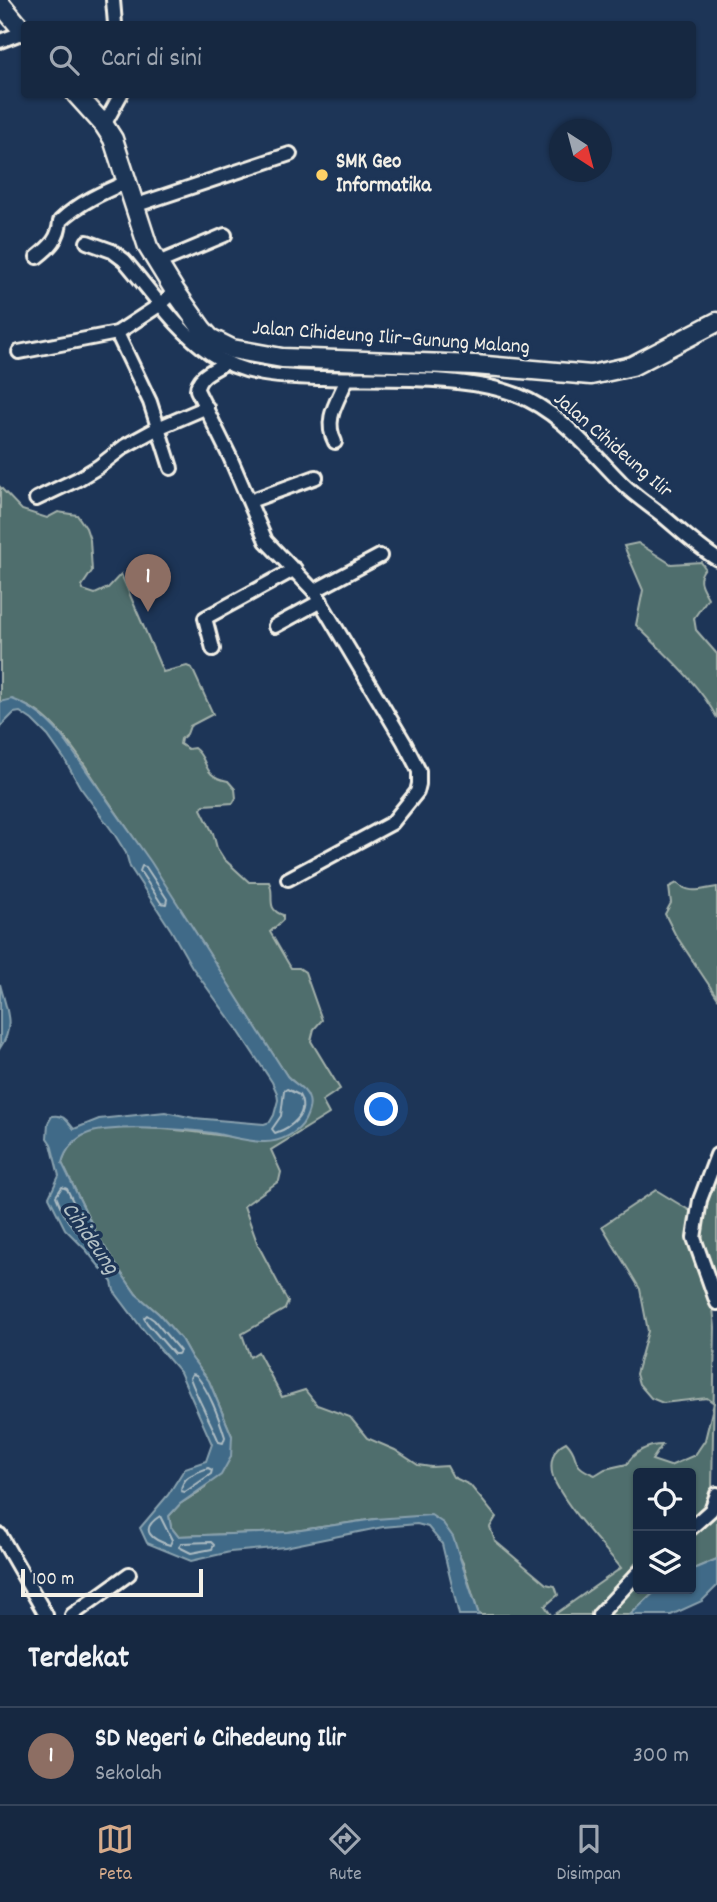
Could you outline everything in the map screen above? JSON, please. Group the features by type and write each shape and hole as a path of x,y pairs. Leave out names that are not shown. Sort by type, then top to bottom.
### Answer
{"main road":[{"path":"0,3 21,28"},
{"name":"Jalan Cihideung Ilir–Gunung Malang","path":"81,98 107,120 148,247 158,263 167,298 210,338 244,352 282,358 475,365 579,376 632,366 717,322"}],"street":[{"path":"113,0 115,21"},
{"path":"0,41 21,33"},
{"path":"107,120 119,98"},
{"path":"134,206 290,154"},
{"path":"37,257 53,243 60,232 60,221 64,217 83,203 127,182"},
{"path":"158,263 225,235"},
{"name":"Jalan Cihideung Ilir","path":"87,242 112,251 167,298 189,337 225,363 253,373 270,376 466,382 516,395 550,414 589,447 624,485 717,559"},
{"path":"19,352 117,332 167,298"},
{"path":"117,332 150,402 171,468"},
{"path":"225,363 197,385 266,541 318,596 419,771 417,792 392,823 288,879"},
{"path":"516,395 519,370"},
{"path":"335,442 329,423 346,379"},
{"path":"36,499 78,479 125,446 158,428 207,407"},
{"path":"250,501 316,477"},
{"path":"275,626 380,556"},
{"path":"213,649 205,618 295,569"},
{"path":"717,1155 700,1200 694,1238 717,1303"},
{"path":"696,1524 711,1510 717,1494"},
{"path":"0,1535 46,1615"},
{"path":"72,1615 129,1574"},
{"path":"599,1615 633,1578"}],"green space":[{"path":"0,487 22,510 47,518 58,512 77,515 90,540 92,571 82,586 83,590 95,594 108,588 121,574 163,672 187,666 192,668 213,714 190,726 180,744 199,752 209,771 219,779 228,781 235,789 236,798 233,803 204,805 201,809 224,859 249,882 269,882 272,905 283,915 283,920 270,932 291,968 299,968 305,972 322,1020 314,1029 311,1041 340,1089 322,1101 329,1114 271,1150 281,1172 279,1181 244,1206 258,1245 288,1302 285,1309 242,1334 250,1357 258,1352 282,1397 305,1390 317,1405 350,1417 367,1438 395,1450 418,1465 447,1466 453,1477 470,1485 496,1517 490,1527 495,1541 546,1584 555,1586 558,1595 545,1606 551,1615 479,1615 463,1563 443,1523 375,1519 288,1532 178,1536 171,1527 169,1516 180,1504 205,1488 232,1436 209,1381 181,1339 159,1314 136,1294 97,1235 62,1163 63,1158 70,1146 85,1134 121,1128 172,1130 264,1142 298,1086 287,1076 159,875 71,746 37,711 15,702 0,702"},
{"path":"638,543 671,564 701,562 705,568 700,579 708,598 694,618 696,630 717,654 717,718 691,680 636,625 643,590 624,546"},
{"path":"677,883 691,890 717,887 717,997 675,934 665,914 671,903 669,887"},
{"path":"717,1170 717,1284 705,1251 702,1223"},
{"path":"656,1190 692,1212 689,1234 713,1308 714,1403 707,1398 663,1403 651,1398 639,1384 636,1374 648,1331 640,1289 602,1226"},
{"path":"714,1405 712,1489 705,1506 696,1514 696,1468 633,1468 633,1566 617,1590 592,1615 554,1615 621,1568 578,1517 556,1484 551,1466 557,1449 566,1442 578,1464 595,1475 605,1469 627,1464 637,1453 656,1445 662,1445 652,1460 670,1466 695,1455 705,1440"},
{"path":"717,1511 717,1559 696,1568 696,1532"},
{"path":"633,1588 633,1594 653,1594 630,1615 604,1615"}],"water":[{"name":"Cihideung","path":"12,699 42,717 67,743 151,862 287,1076 305,1092 310,1101 302,1125 294,1133 277,1140 252,1141 185,1130 115,1129 84,1135 72,1145 63,1158 62,1163 97,1235 136,1294 159,1314 181,1339 209,1381 232,1436 231,1457 221,1475 180,1504 169,1516 171,1527 178,1536 288,1532 375,1519 431,1515 443,1523 453,1537 479,1615 459,1615 442,1544 428,1527 417,1524 383,1527 285,1547 230,1552 191,1561 147,1543 140,1528 168,1495 185,1468 206,1461 212,1444 180,1372 141,1327 114,1291 112,1282 65,1229 49,1197 59,1176 47,1138 48,1123 52,1116 60,1116 74,1129 99,1119 165,1112 194,1118 264,1124 270,1122 274,1115 277,1093 237,1029 192,967 130,867 126,853 113,832 48,736 20,712 14,713 0,727 0,702"},
{"path":"0,984 9,1024 0,1048"},
{"path":"717,1559 717,1586 702,1601 671,1615 630,1615 653,1594 696,1594 696,1568"}],"place":[{"name":"SMK Geo Informatika","path":"322,175"},
{"name":"SD Negeri 6 Cihedeung Ilir","path":"148,612"}]}
